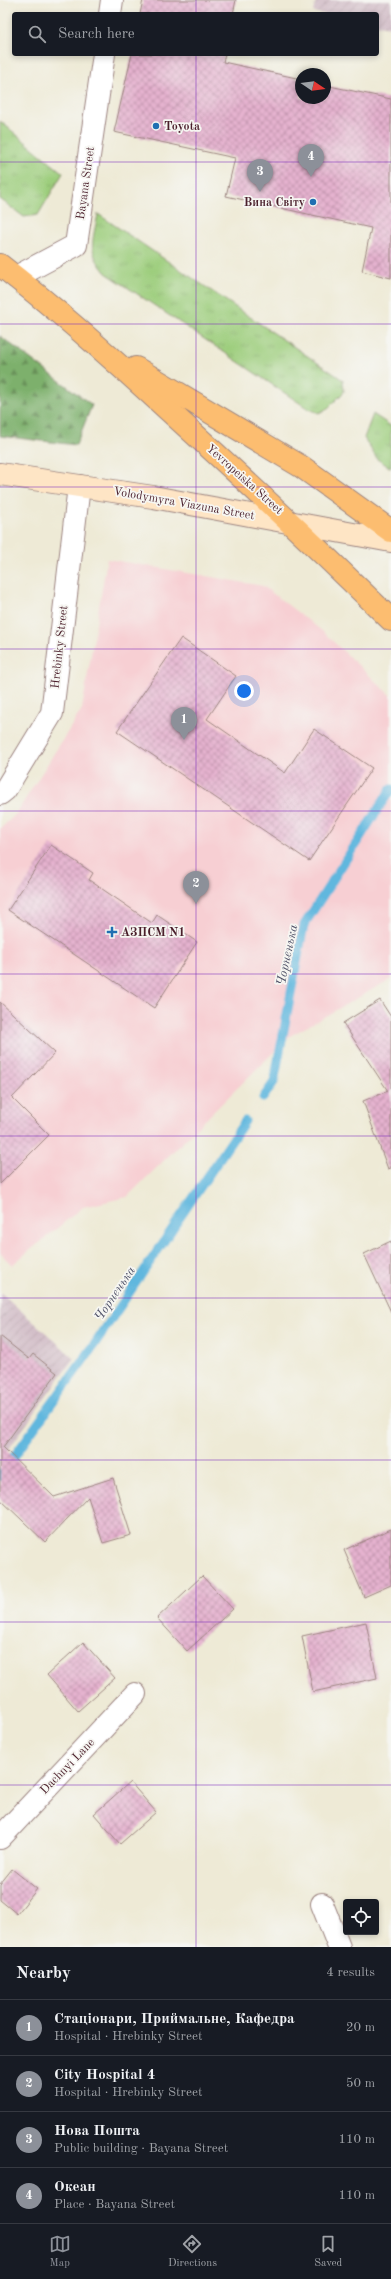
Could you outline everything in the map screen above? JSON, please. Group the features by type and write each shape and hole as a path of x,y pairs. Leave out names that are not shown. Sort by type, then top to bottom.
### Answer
{"main road":[{"name":"Yevropeiska Street","path":"8,271 94,342 291,521 391,620"},
{"name":"Yevropeiska Street","path":"94,342 302,467 391,531"},
{"name":"Volodymyra Viazuna Street","path":"0,474 291,521 391,541"}],"street":[{"path":"110,12 112,0"},
{"name":"Bayana Street","path":"8,271 76,245 104,56"},
{"name":"Hrebinky Street","path":"0,794 5,790 52,713 79,486"},
{"name":"Dachnyi Lane","path":"0,1838 135,1694"},
{"path":"322,1904 339,1947"}],"shaded area":[{"path":"316,0 391,0 391,27 379,25 379,12 313,12"},
{"path":"107,559 263,586 322,631 391,696 391,979 290,1036 127,1197 83,1207 12,1265 0,1253 0,829 16,814 82,709"},
{"path":"0,1292 74,1358 0,1461"}],"green space":[{"path":"0,121 63,173 38,215 24,217 0,199"},
{"path":"98,214 343,380 344,392 328,408 319,413 307,408 106,273 93,251 93,238"},
{"path":"0,336 92,405 76,445 0,436"},
{"path":"373,414 391,426 391,468 377,459 364,438"}],"building":[{"path":"143,0 236,0 233,12 140,12"},
{"path":"132,56 224,56 223,62 295,78 295,104 331,104 331,86 391,99 391,278 362,271 371,228 226,196 235,158 114,132"},
{"path":"181,638 236,676 207,719 285,773 314,729 372,768 309,861 117,731"},
{"name":"АЗПСМ N1","path":"51,845 93,873 89,880 152,923 157,915 197,942 154,1008 8,910"},
{"path":"380,1000 391,1017 391,1168 388,1169 363,1101 388,1091 343,1023"},
{"path":"0,1002 55,1053 12,1098 49,1135 0,1184"},
{"path":"391,1241 391,1312 364,1254"},
{"path":"0,1336 29,1359 33,1354 57,1373 3,1447 54,1497 113,1478 131,1535 103,1543 88,1497 45,1542 0,1499"},
{"path":"391,1529 391,1585 364,1597 344,1550"},
{"path":"202,1576 233,1609 187,1651 157,1618"},
{"path":"366,1622 377,1678 313,1692 302,1636"},
{"path":"83,1642 115,1678 78,1711 47,1675"},
{"path":"130,1782 156,1812 120,1844 94,1814"},
{"path":"12,1869 37,1889 17,1914 0,1900 0,1884"}],"waterway":[{"name":"Чорненька","path":"263,1098 274,1082 304,925 391,789"},
{"name":"Чорненька","path":"0,1476 92,1348 245,1121"}],"place":[{"name":"Toyota","path":"156,126"},
{"name":"Океан","path":"311,177"},
{"name":"Нова Пошта","path":"260,192"},
{"name":"Вина Світу","path":"313,202"},
{"name":"Стаціонари, Приймальне, Кафедра","path":"184,740"},
{"name":"City Hospital 4","path":"196,904"},
{"name":"АЗПСМ N1","path":"112,932"}]}
